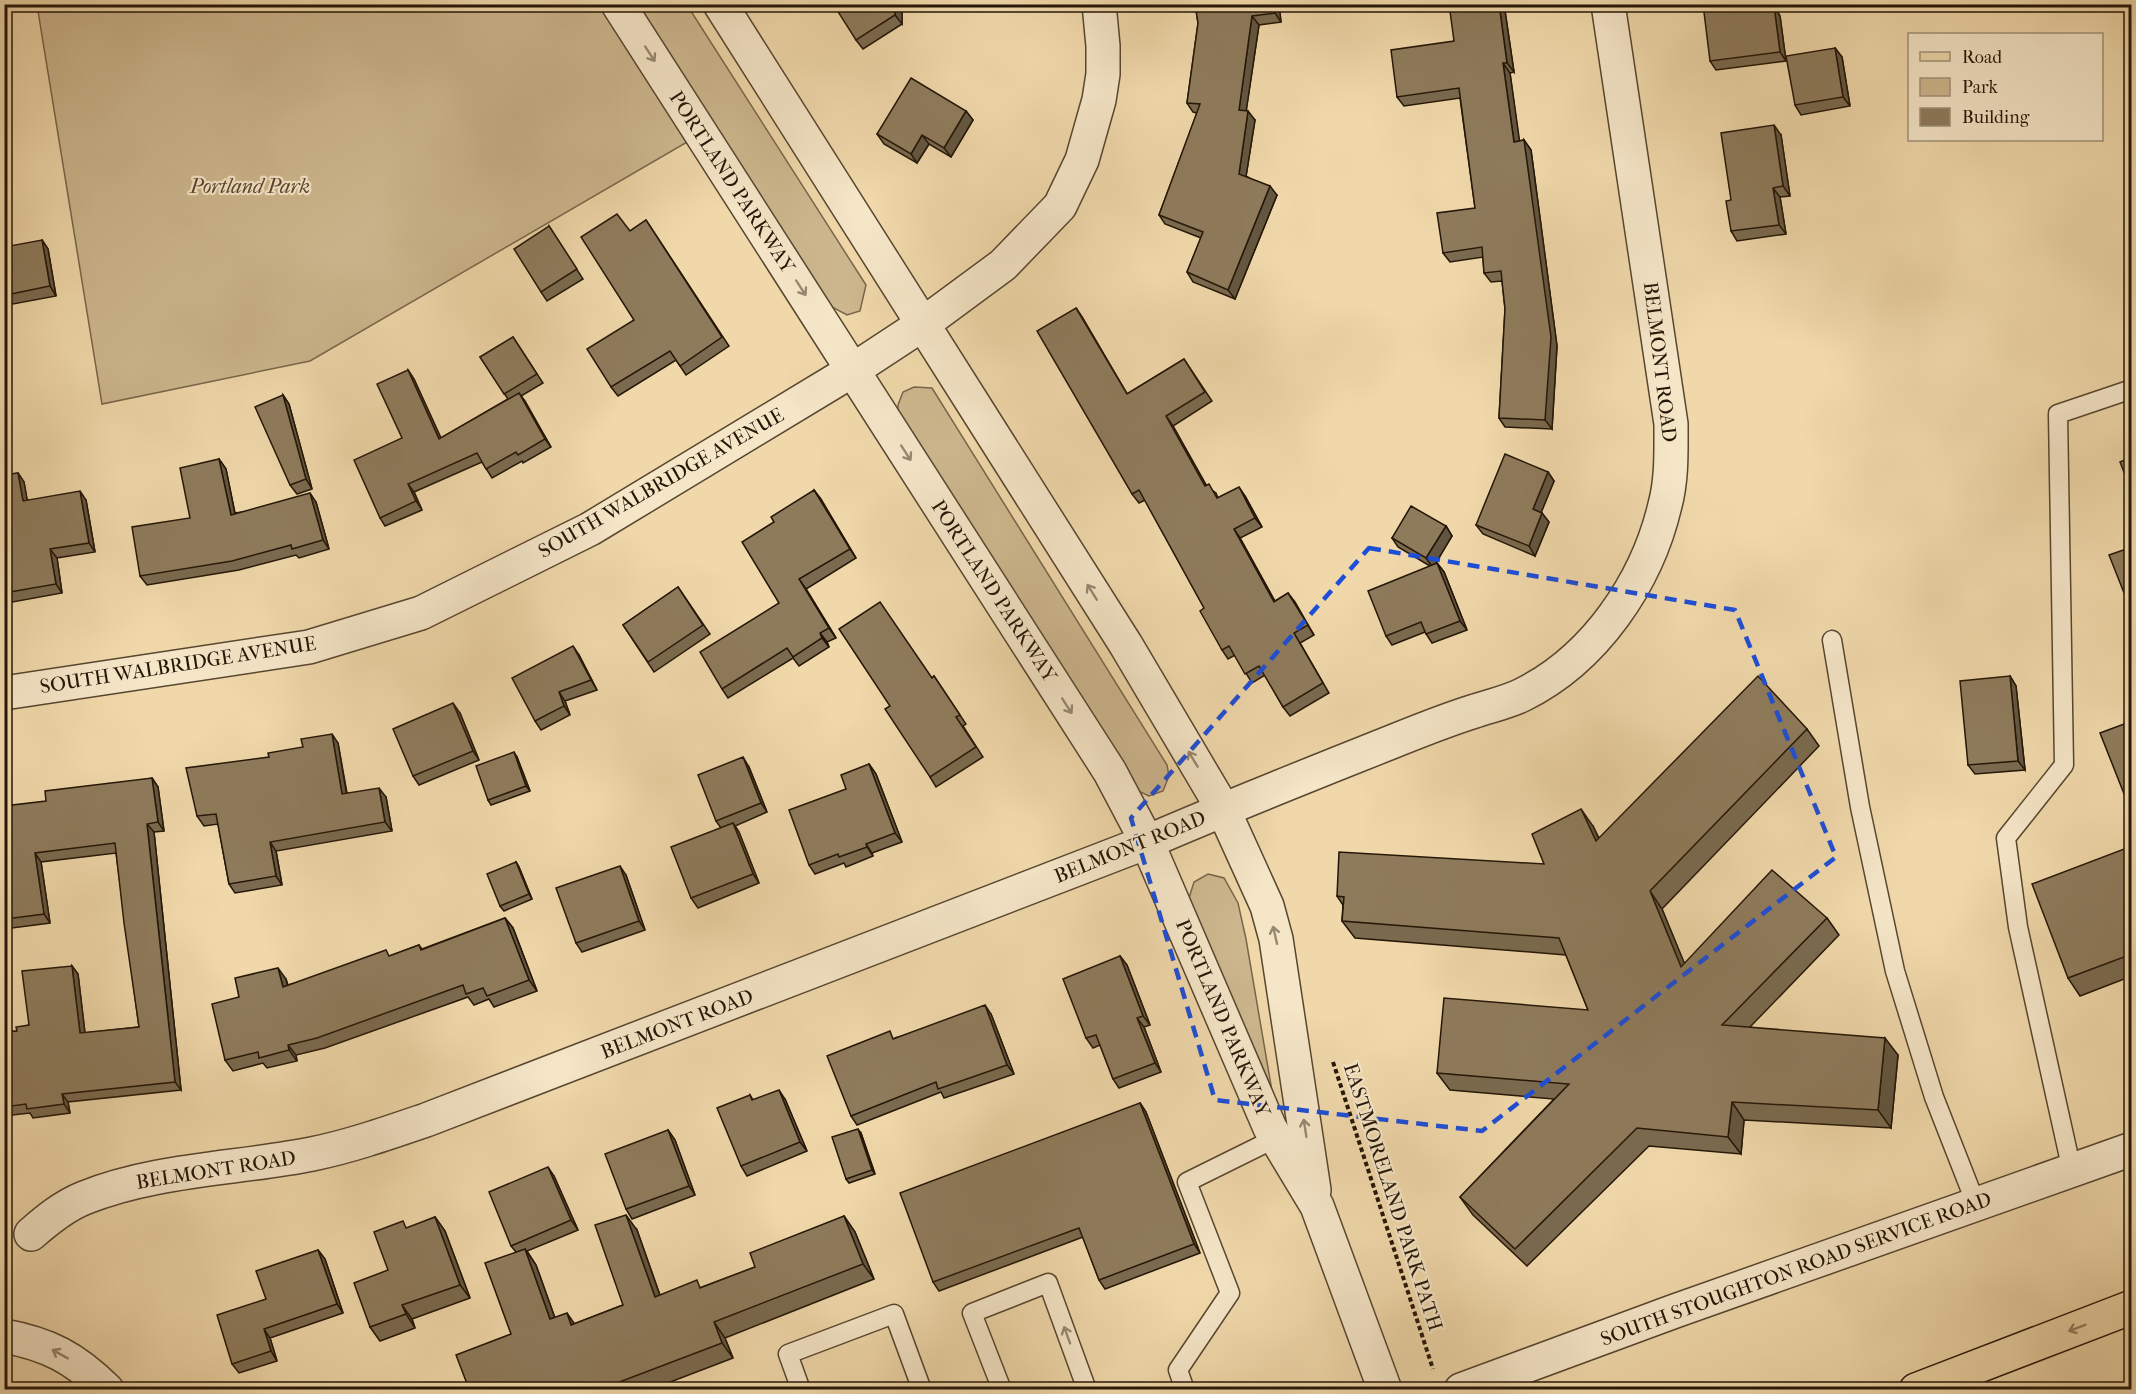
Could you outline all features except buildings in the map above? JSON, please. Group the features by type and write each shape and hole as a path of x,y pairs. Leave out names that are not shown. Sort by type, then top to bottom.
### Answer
{"main road":[{"path":"1916,1389 2132,1306"}],"street":[{"name":"PORTLAND PARKWAY","path":"618,4 1110,772 1147,843 1270,1128 1317,1206 1385,1389"},
{"name":"PORTLAND PARKWAY","path":"720,4 1126,645 1223,809 1267,906 1276,939 1317,1206"},
{"name":"SOUTH WALBRIDGE AVENUE","path":"4,693 309,647 421,613 590,529 853,370 923,324 1003,264 1060,206 1082,160 1099,100 1103,74 1099,4"},
{"name":"BELMONT ROAD","path":"31,1234 53,1215 83,1199 140,1181 311,1155 359,1144 404,1128 1147,843 1223,809 1456,717 1521,695 1549,679 1596,637 1638,579 1654,542 1666,504 1671,464 1671,424 1608,4"},
{"name":"SOUTH STOUGHTON ROAD SERVICE ROAD","path":"1449,1384 1675,1311 2132,1149"},
{"path":"4,1336 30,1341 56,1352 86,1369 106,1389"}],"lane":[{"path":"2072,1171 2018,927 2006,837 2064,765 2058,414 2132,389"},
{"path":"1832,640 1860,807 1895,971 1934,1098 1976,1204"},
{"path":"1185,1389 1178,1370 1230,1293 1187,1182 1276,1138"},
{"path":"1002,1389 972,1313 1048,1283 1087,1389"},
{"path":"801,1389 788,1354 894,1314 922,1389"}],"path":[{"name":"EASTMORELAND PARK PATH","path":"1333,1061 1449,1384"}],"highlighted area":[{"path":"1369,548 1735,610 1836,857 1482,1131 1215,1100 1131,818"}],"green space":[{"name":"Portland Park","path":"37,5 602,5 689,141 310,361 102,404"},
{"path":"637,5 687,5 866,285 860,311 847,315 832,307"},
{"path":"914,387 932,388 1167,765 1169,776 1163,791 1149,796 1136,790 898,416 898,405 903,392"},
{"path":"1208,874 1224,878 1238,903 1273,1097 1189,898 1194,882"}]}
